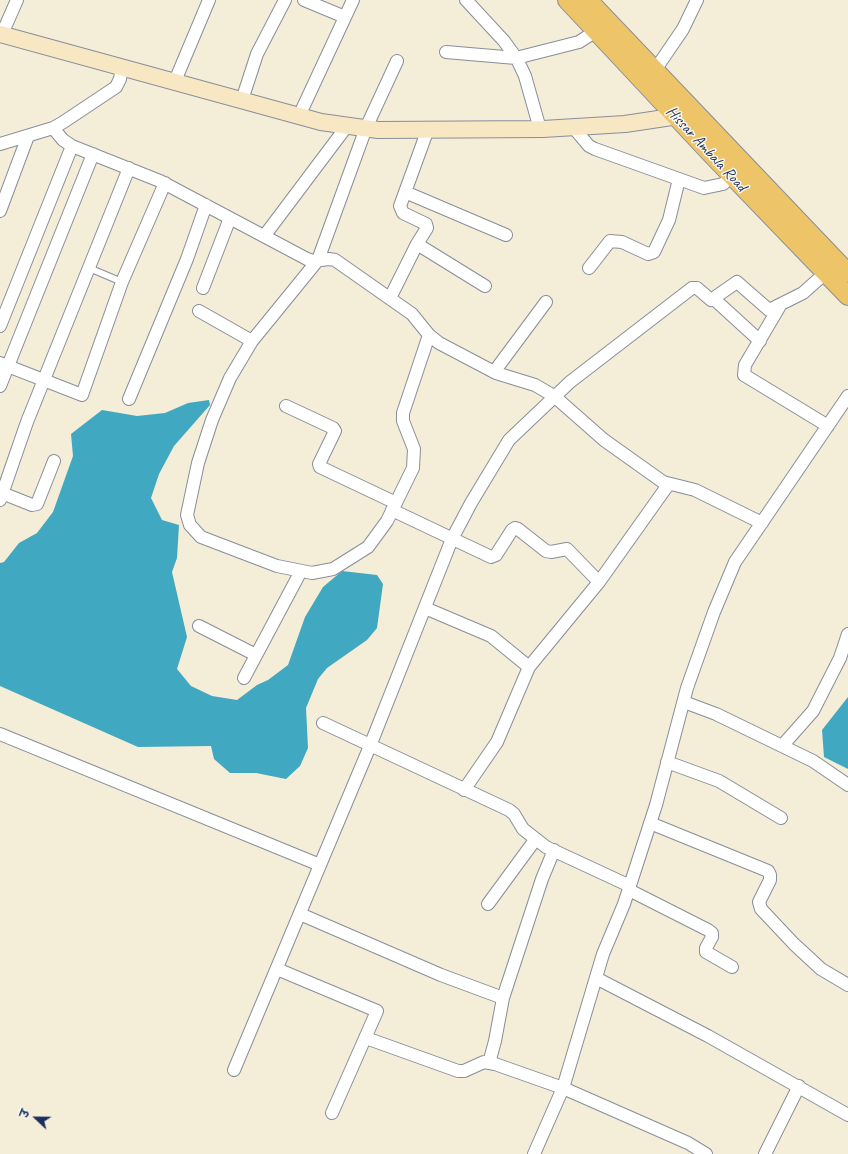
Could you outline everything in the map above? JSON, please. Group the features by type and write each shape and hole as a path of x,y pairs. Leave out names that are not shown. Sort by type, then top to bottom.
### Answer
{"main road":[{"name":"Hissar Ambala Road","path":"567,0 732,176 837,269"},
{"name":"Hissar Ambala Road","path":"588,0 697,114 837,269 848,296"}],"street":[{"path":"175,81 209,0"},
{"path":"242,100 257,54 285,0"},
{"path":"304,0 345,17"},
{"path":"299,116 353,0"},
{"path":"466,0 504,41 516,58 525,76 540,129"},
{"path":"655,70 683,29 697,0"},
{"path":"12,1 1,34 321,122 366,128 540,129 625,124 674,115 697,114"},
{"path":"446,52 516,58 579,42 596,32"},
{"path":"396,61 366,128 318,260 252,341 230,378 212,420 198,463 187,515 190,525 201,537 276,566 312,573 333,569 368,547 387,521 413,468 414,449 403,421 403,413 429,335"},
{"path":"0,144 53,128 116,87 120,79 122,67"},
{"path":"265,235 347,126"},
{"path":"573,127 589,146 595,149 704,188 722,184 732,176"},
{"path":"53,128 63,140 72,146 165,183 308,259 335,260 412,314 429,335 447,349 494,372 535,385 554,396 604,440 668,484 695,490 762,523"},
{"path":"390,298 427,226 401,210 400,206 428,129"},
{"path":"0,211 28,136"},
{"path":"0,326 72,146"},
{"path":"0,386 4,365 93,154"},
{"path":"54,461 37,504 32,505 1,496 27,422 129,168"},
{"path":"590,268 610,241 622,242 648,254 654,252 669,220 679,179"},
{"path":"4,365 82,395 122,282 165,183"},
{"path":"405,192 506,235"},
{"path":"129,398 187,259 206,205"},
{"path":"203,288 230,218"},
{"path":"417,244 486,286"},
{"path":"714,299 736,282 768,310 803,293 837,269"},
{"path":"234,1070 370,746 452,539 471,503 509,440 554,396 692,288 697,288 709,299 714,299 760,341"},
{"path":"494,372 546,302"},
{"path":"782,303 745,365 744,375 828,426"},
{"path":"199,311 252,341"},
{"path":"534,1154 538,1149 563,1088 602,954 630,888 684,702 714,612 735,562 848,396"},
{"path":"286,406 334,428 335,431 319,464 323,470 452,539 491,557 496,555 512,530 515,528 518,529 546,551 551,552 567,549 599,582"},
{"path":"464,790 497,742 529,667 599,582 668,484"},
{"path":"244,678 301,571"},
{"path":"425,608 491,636 529,667"},
{"path":"199,626 256,655"},
{"path":"782,746 813,711 828,683 848,634"},
{"path":"684,702 716,714 813,761 848,785"},
{"path":"323,723 509,810 514,814 523,829 535,840 630,888 708,930 712,933 712,937 706,948 706,952 732,967"},
{"path":"0,734 320,865"},
{"path":"667,762 719,781 781,818"},
{"path":"650,823 768,872 770,875 770,880 759,902 761,909 820,969 848,984"},
{"path":"488,904 535,840"},
{"path":"489,1063 495,1042 503,998 542,879 554,850"},
{"path":"300,914 441,975 503,998"},
{"path":"277,969 376,1010 377,1013 332,1114"},
{"path":"596,978 654,1007 799,1086 848,1115"},
{"path":"366,1038 461,1071 484,1062 563,1088 688,1143 706,1154"},
{"path":"765,1154 799,1086"}],"lane":[{"path":"89,268 122,282"}],"water":[{"path":"209,400 210,405 174,446 159,474 151,498 162,520 179,525 177,558 172,572 187,637 177,669 191,686 212,696 237,700 288,665 305,617 323,587 342,571 377,575 383,584 377,628 367,640 327,668 318,679 306,708 308,748 300,766 286,779 256,773 230,773 214,759 211,746 138,747 0,686 0,563 4,562 19,543 37,533 53,512 73,456 71,434 102,410 137,416 165,413 188,403"},
{"path":"848,697 848,769 824,757 822,730"}]}
